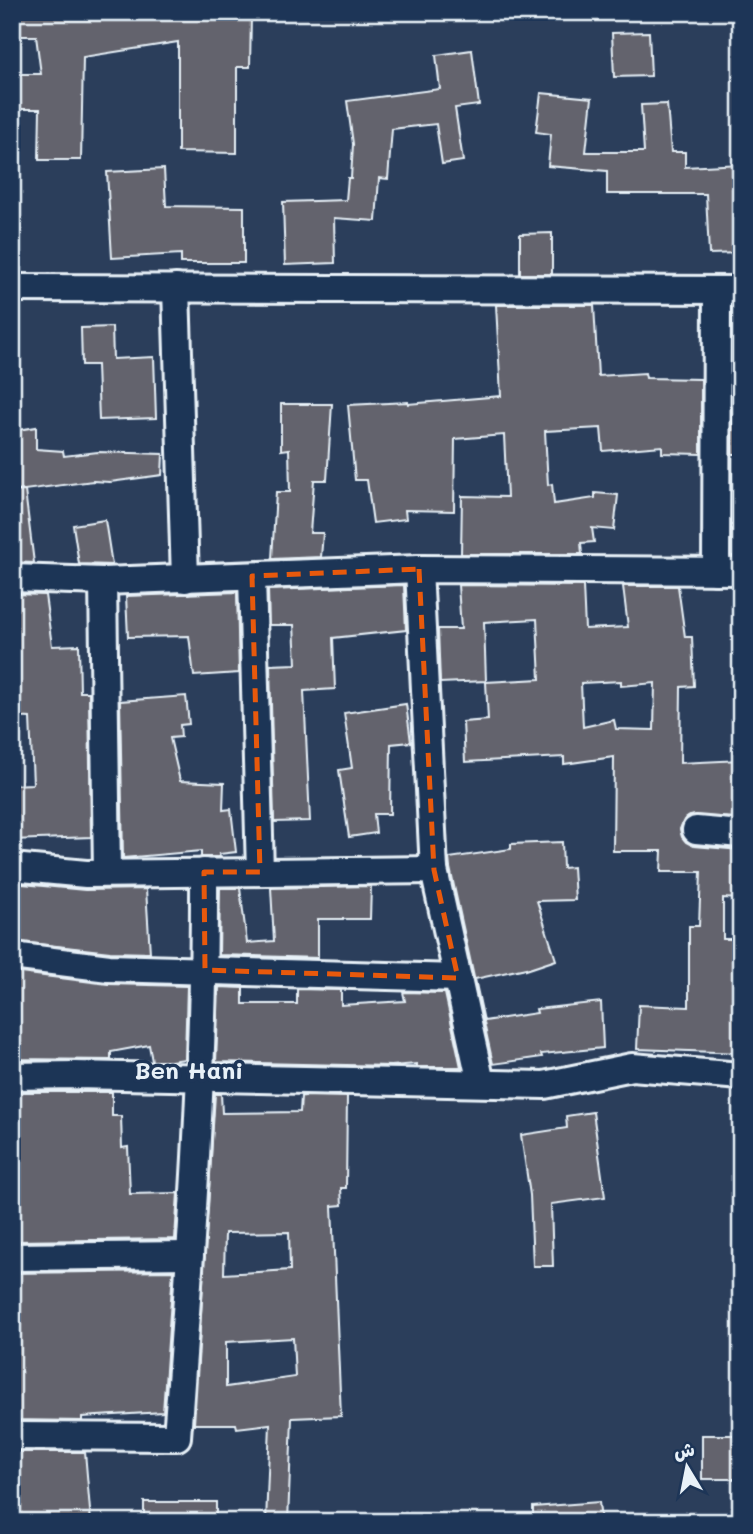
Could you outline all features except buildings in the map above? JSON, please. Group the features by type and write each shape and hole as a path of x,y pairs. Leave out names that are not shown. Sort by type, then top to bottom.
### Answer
{"street":[{"path":"12,288 729,290 728,571 419,569 103,581 12,578"},
{"path":"176,288 186,579"},
{"path":"419,569 434,870 481,1083"},
{"path":"252,576 260,872"},
{"path":"103,581 107,873"},
{"path":"696,830 741,834"},
{"path":"12,867 107,873 434,870"},
{"path":"12,1436 177,1437 200,1078 205,970 204,872"},
{"path":"12,956 109,968 458,978"},
{"path":"12,1076 544,1085 632,1067 741,1076"},
{"path":"12,1257 190,1255"}],"highlighted area":[{"path":"419,569 434,870 458,978 205,970 204,872 260,872 252,576"}],"district":[{"name":"Ben Hani","path":"189,1071"}]}
